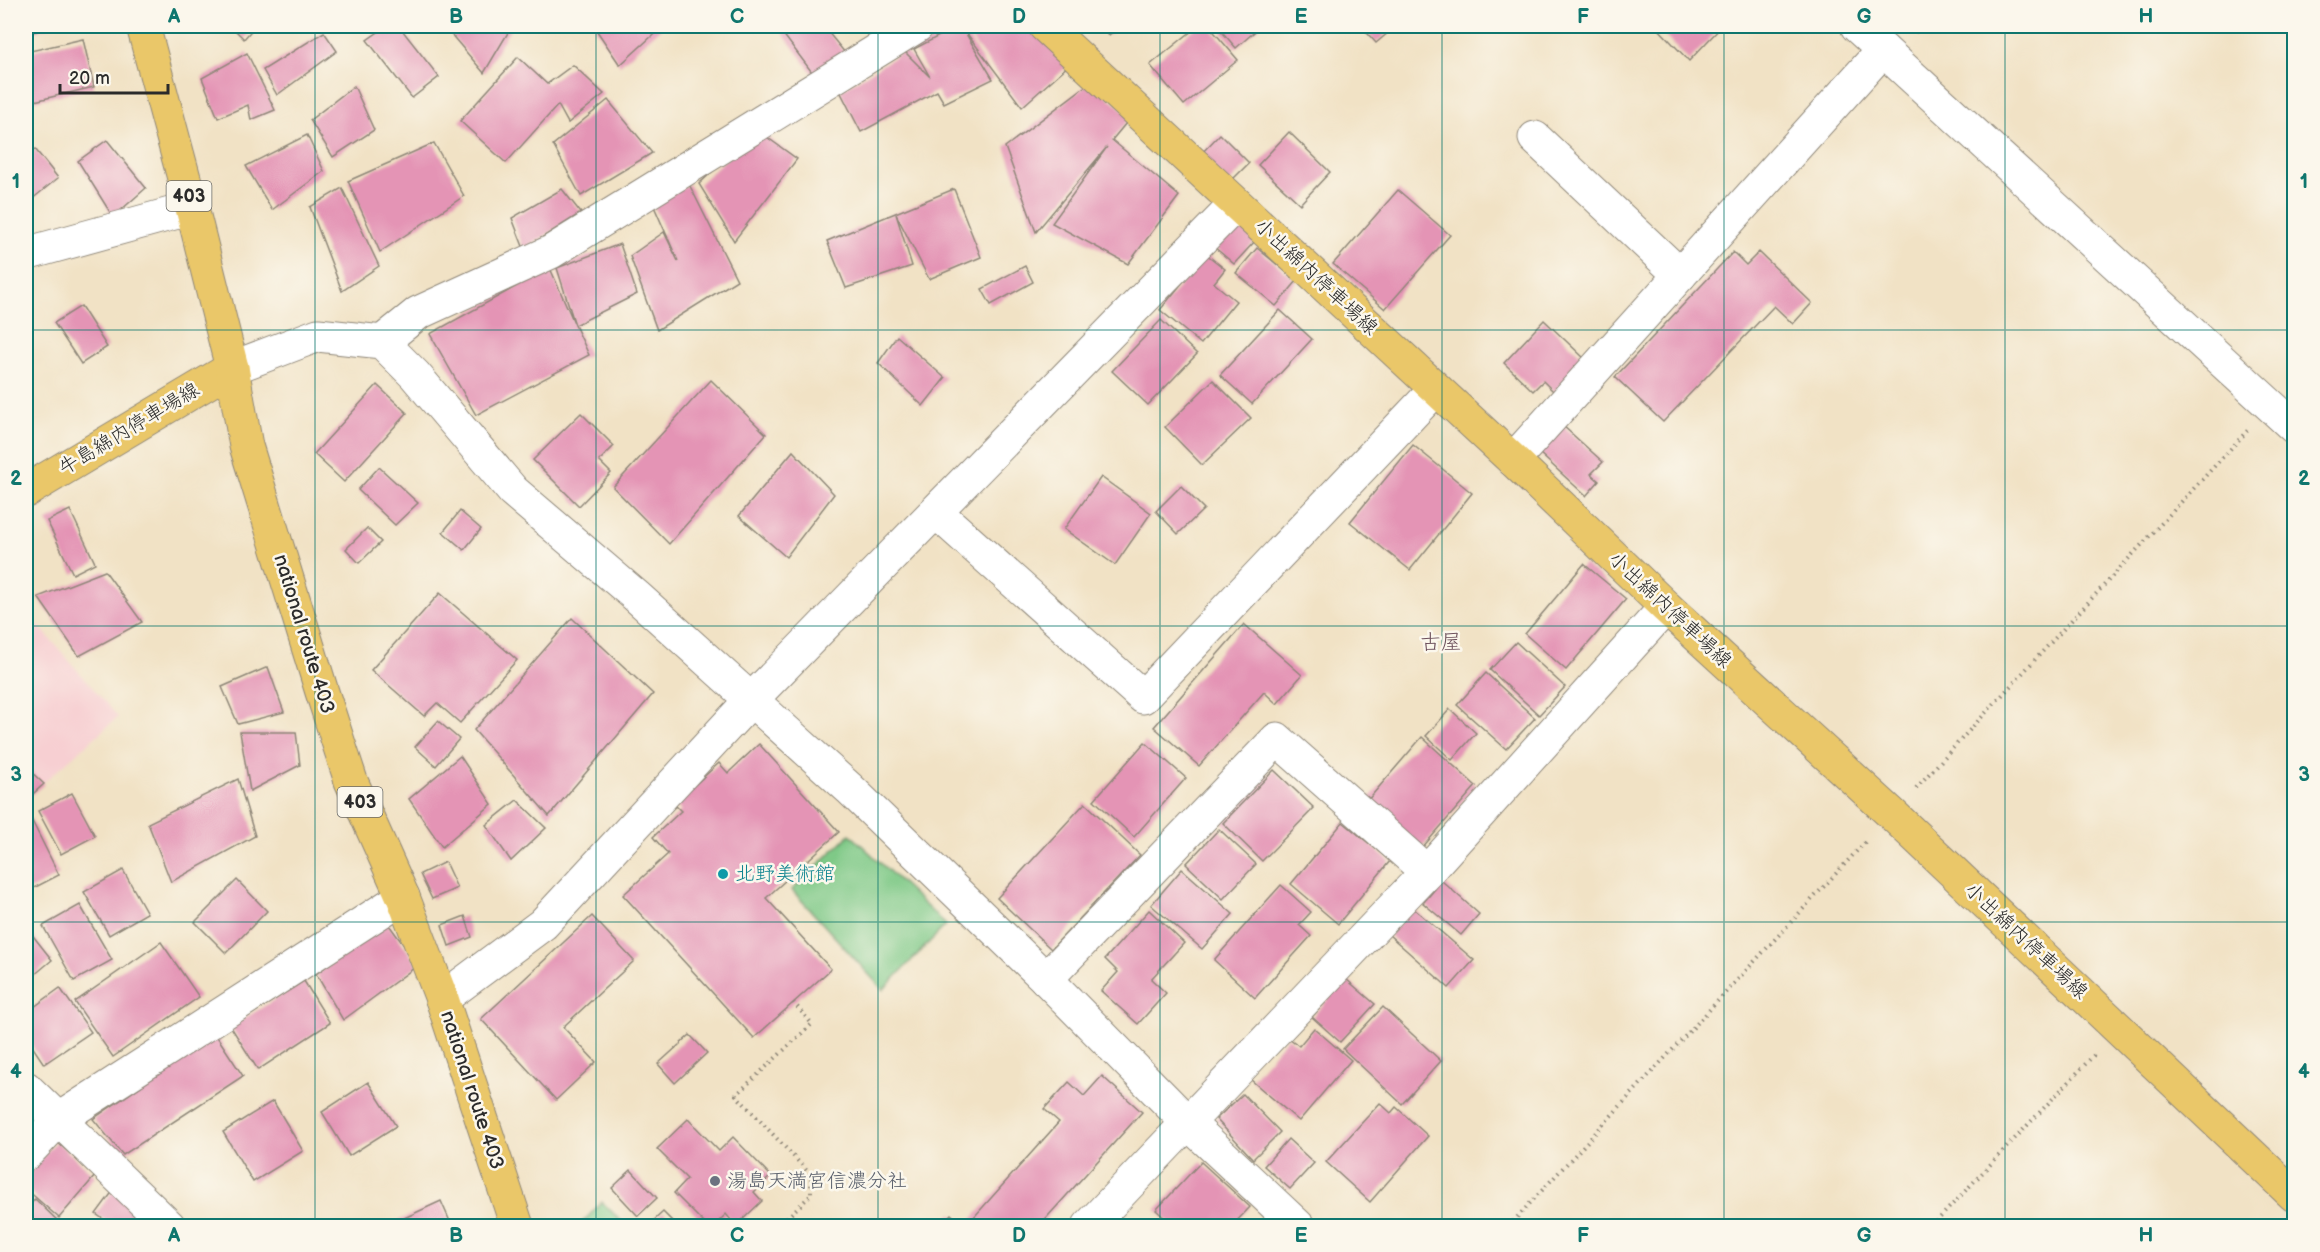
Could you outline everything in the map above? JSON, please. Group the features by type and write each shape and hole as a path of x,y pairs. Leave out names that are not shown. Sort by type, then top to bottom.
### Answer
{"main road":[{"name":"national route 403","path":"143,26 232,368 246,446 329,714 351,781 403,897 442,999 517,1227"},
{"name":"小出綿内停車場線","path":"1048,26 1236,204 1513,460 1666,607 1892,814 2295,1195"},
{"name":"牛島綿内停車場線","path":"26,491 232,368"}],"street":[{"path":"382,342 418,313 550,252 917,26"},
{"path":"1857,26 2295,427"},
{"path":"1513,460 1882,50"},
{"path":"1535,138 1680,275"},
{"path":"442,999 543,924 751,700 1236,204"},
{"path":"26,249 29,253 192,208"},
{"path":"232,368 318,335 382,342 415,375 513,491 636,596 850,789 1046,979 1187,1122 1298,1227"},
{"path":"936,512 1143,697 1436,389"},
{"path":"1089,1227 1427,872 1666,607"},
{"path":"1046,979 1277,739 1427,872"},
{"path":"26,1154 58,1119 403,897"},
{"path":"26,1088 169,1227"}],"path":[{"path":"1509,1227 2271,405"},
{"path":"778,1227 811,1195 811,1175 736,1095 812,1024 793,1002"},
{"path":"1932,1227 2119,1029"}],"shaded area":[{"path":"26,611 118,717 26,798"}],"green space":[{"path":"850,834 946,925 883,990 792,890"},
{"path":"602,1202 626,1226 579,1226"}],"building":[{"path":"26,26 53,26 26,34"},
{"path":"231,26 255,26 244,39"},
{"path":"387,26 399,26 439,77 412,98 367,40"},
{"path":"444,26 512,26 484,73"},
{"path":"597,26 663,26 620,65 595,28"},
{"path":"777,26 823,26 846,54 814,75"},
{"path":"958,26 1031,26 1070,64 1022,107 962,27 993,79 944,103 937,91 861,132 840,91 904,51 930,77 914,49"},
{"path":"1101,26 1120,26 1109,35"},
{"path":"1198,26 1209,26 1238,60 1184,105 1150,65"},
{"path":"1219,26 1261,26 1236,48"},
{"path":"1361,26 1396,26 1376,43"},
{"path":"1656,26 1722,26 1689,61"},
{"path":"324,32 337,51 277,95 263,70"},
{"path":"83,39 94,87 26,103 26,52"},
{"path":"247,53 275,110 251,120 248,105 218,118 202,78"},
{"path":"518,57 547,84 573,65 604,94 568,123 558,105 506,163 460,121"},
{"path":"1091,82 1131,117 1112,140 1179,196 1128,264 1052,223 1107,147 1036,232 1005,147"},
{"path":"354,86 374,130 333,157 310,120"},
{"path":"608,100 652,153 581,196 553,145"},
{"path":"757,130 797,159 734,241 699,184"},
{"path":"1289,132 1330,172 1300,204 1258,165"},
{"path":"1220,134 1249,163 1229,183 1200,155"},
{"path":"307,135 324,171 272,210 246,166"},
{"path":"107,140 146,188 113,217 78,161"},
{"path":"434,143 464,196 380,252 348,181"},
{"path":"35,149 58,178 26,204 26,157"},
{"path":"689,184 737,280 657,330 630,256 664,232 678,261 653,204"},
{"path":"342,188 379,266 342,291 310,207"},
{"path":"562,189 581,213 524,249 512,218"},
{"path":"954,189 981,257 929,279 896,214 912,266 846,288 827,241"},
{"path":"1398,190 1450,235 1385,309 1333,264"},
{"path":"1236,221 1256,240 1234,264 1213,246"},
{"path":"620,244 637,294 575,325 557,268"},
{"path":"1257,248 1297,281 1276,306 1236,273"},
{"path":"1733,252 1746,265 1759,252 1812,303 1793,324 1774,306 1663,422 1615,377"},
{"path":"1206,254 1225,269 1214,283 1236,301 1201,344 1160,310"},
{"path":"1025,266 1033,282 991,305 982,289"},
{"path":"550,268 589,355 476,415 430,334"},
{"path":"81,306 107,347 81,364 54,323"},
{"path":"1280,310 1312,339 1252,404 1220,375"},
{"path":"1161,320 1197,354 1148,405 1112,371"},
{"path":"1544,320 1585,359 1554,392 1543,381 1533,391 1504,363"},
{"path":"897,336 945,378 923,406 878,363"},
{"path":"711,380 766,434 669,544 613,487"},
{"path":"1213,380 1251,418 1202,465 1165,427"},
{"path":"377,385 407,413 344,482 314,454"},
{"path":"581,413 614,446 599,461 611,473 579,506 533,460"},
{"path":"1562,425 1603,462 1591,474 1599,481 1586,496 1537,451"},
{"path":"1413,445 1472,493 1410,570 1350,522"},
{"path":"793,451 834,494 786,557 739,516"},
{"path":"379,467 418,503 395,525 358,490"},
{"path":"1101,477 1151,513 1115,565 1064,529"},
{"path":"1181,486 1204,509 1178,534 1156,511"},
{"path":"70,510 95,563 73,574 47,521"},
{"path":"460,511 481,529 464,550 443,532"},
{"path":"367,528 381,542 359,563 346,549"},
{"path":"1584,564 1626,599 1566,670 1525,634"},
{"path":"105,571 142,622 79,656 38,597"},
{"path":"440,593 517,660 460,723 437,703 424,716 371,670"},
{"path":"572,618 653,694 549,816 474,730"},
{"path":"1244,624 1302,675 1277,704 1264,692 1199,766 1154,727"},
{"path":"1516,642 1565,687 1539,715 1490,670"},
{"path":"268,667 284,712 238,724 222,687"},
{"path":"1486,673 1535,718 1506,749 1457,705"},
{"path":"1450,709 1476,733 1452,760 1426,736"},
{"path":"438,721 459,739 436,766 415,747"},
{"path":"240,732 296,732 300,765 250,791"},
{"path":"1422,737 1476,786 1421,849 1367,801"},
{"path":"1145,742 1186,778 1134,837 1094,800"},
{"path":"759,744 839,832 766,898 831,969 754,1038 623,895 668,854 653,837 681,811 674,804 719,763 728,773"},
{"path":"460,756 492,804 442,847 409,799"},
{"path":"26,767 44,784 26,800"},
{"path":"1274,770 1314,808 1262,861 1223,823"},
{"path":"238,779 255,836 171,882 148,823"},
{"path":"72,793 95,836 61,854 38,811"},
{"path":"517,800 546,828 511,861 486,825"},
{"path":"1085,803 1140,855 1051,949 997,898"},
{"path":"31,819 59,875 26,892 26,822"},
{"path":"1343,822 1390,861 1338,924 1291,884"},
{"path":"1219,829 1256,864 1223,899 1186,864"},
{"path":"445,862 457,888 432,899 420,874"},
{"path":"1182,869 1233,914 1202,949 1151,905"},
{"path":"123,870 147,913 109,935 84,892"},
{"path":"237,880 267,911 226,953 195,922"},
{"path":"1442,881 1479,914 1461,935 1423,903"},
{"path":"1281,885 1311,912 1299,925 1311,936 1255,998 1214,960"},
{"path":"80,905 112,960 74,981 43,926"},
{"path":"1413,908 1474,960 1449,988 1389,935"},
{"path":"1149,910 1184,943 1151,979 1166,993 1138,1024 1101,991 1118,972 1105,959"},
{"path":"465,916 472,937 449,946 442,925"},
{"path":"592,916 634,961 563,1027 596,1062 556,1100 481,1019"},
{"path":"387,922 418,965 343,1020 316,974"},
{"path":"26,927 52,960 26,982"},
{"path":"161,942 199,997 113,1057 75,1002"},
{"path":"1346,979 1375,1004 1340,1042 1312,1017"},
{"path":"304,981 330,1023 258,1070 231,1027"},
{"path":"60,988 91,1032 44,1064 26,1037 26,1013"},
{"path":"1383,1007 1441,1061 1402,1104 1343,1049"},
{"path":"1314,1028 1351,1060 1299,1121 1251,1080 1288,1037 1299,1046"},
{"path":"216,1035 243,1076 123,1155 93,1119"},
{"path":"690,1035 707,1053 675,1083 658,1064"},
{"path":"1102,1076 1142,1112 1039,1226 966,1226 1059,1122 1044,1109 1069,1082 1084,1096"},
{"path":"368,1082 396,1126 349,1156 322,1112"},
{"path":"1243,1094 1280,1132 1253,1159 1216,1119"},
{"path":"273,1101 303,1151 253,1182 223,1132"},
{"path":"1380,1103 1391,1113 1396,1107 1428,1136 1370,1202 1326,1162"},
{"path":"27,1108 41,1119 31,1132 26,1127"},
{"path":"688,1119 719,1151 733,1137 771,1176 754,1192 762,1201 736,1226 726,1214 714,1226 707,1226 674,1193 687,1179 657,1149"},
{"path":"1288,1139 1314,1163 1290,1189 1264,1166"},
{"path":"56,1141 95,1176 59,1218 26,1189 26,1177"},
{"path":"1201,1162 1250,1207 1232,1226 1165,1226 1169,1222 1156,1210"},
{"path":"631,1170 657,1198 638,1216 612,1188"},
{"path":"116,1187 146,1209 133,1226 113,1226 96,1214"},
{"path":"35,1199 61,1224 58,1226 26,1226 26,1209"},
{"path":"441,1201 452,1226 387,1226"},
{"path":"663,1212 677,1226 652,1226 650,1224"},
{"path":"951,1214 965,1226 939,1226"}],"place":[{"name":"北野美術館","path":"723,874"},
{"name":"湯島天満宮信濃分社","path":"715,1181"}],"district":[{"name":"古屋","path":"1441,642"}]}
